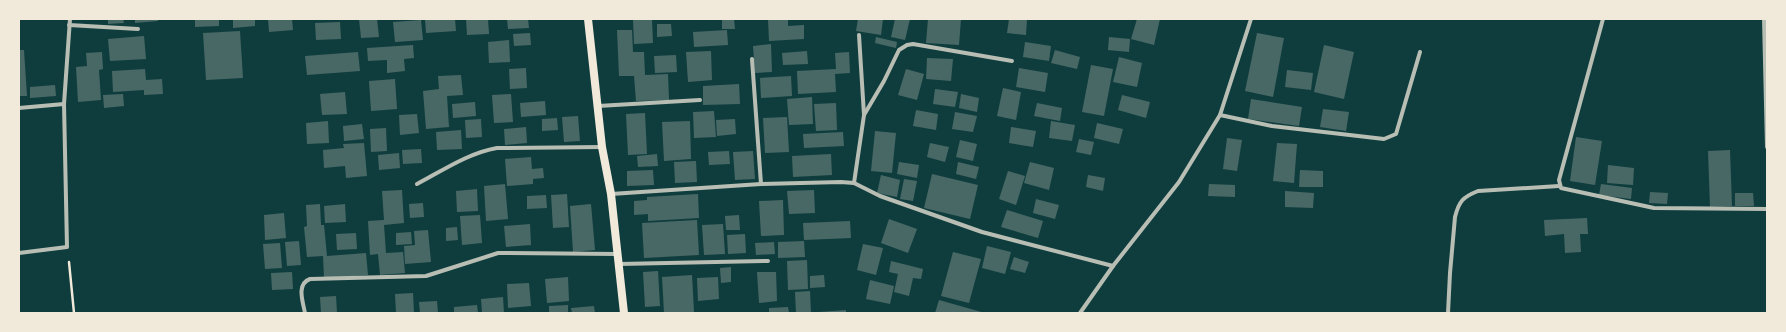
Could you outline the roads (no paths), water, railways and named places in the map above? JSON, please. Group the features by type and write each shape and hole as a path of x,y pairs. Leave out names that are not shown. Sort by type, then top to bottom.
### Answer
{"main road":[{"path":"588,19 602,147 611,194 624,313"}],"street":[{"path":"19,253 67,247 64,104 70,19"},
{"path":"1080,313 1113,266 1178,182 1220,115 1251,19"},
{"path":"1559,186 1559,180 1603,19"},
{"path":"1764,19 1767,147"},
{"path":"69,25 138,29"},
{"path":"854,183 864,116 859,35"},
{"path":"864,116 900,50 907,45 913,44 1012,61"},
{"path":"1220,115 1272,126 1384,139 1396,134 1420,52"},
{"path":"752,59 761,184"},
{"path":"598,106 700,100"},
{"path":"19,108 64,104"},
{"path":"417,184 485,150 497,148 602,147"},
{"path":"611,194 761,184 854,183 880,196 982,232 1113,266"},
{"path":"1448,313 1450,273 1457,208 1466,195 1478,191 1559,186 1561,188 1654,208 1767,210"},
{"path":"305,313 302,288 304,283 310,279 426,276 498,253 618,254"},
{"path":"619,264 768,261"}]}
